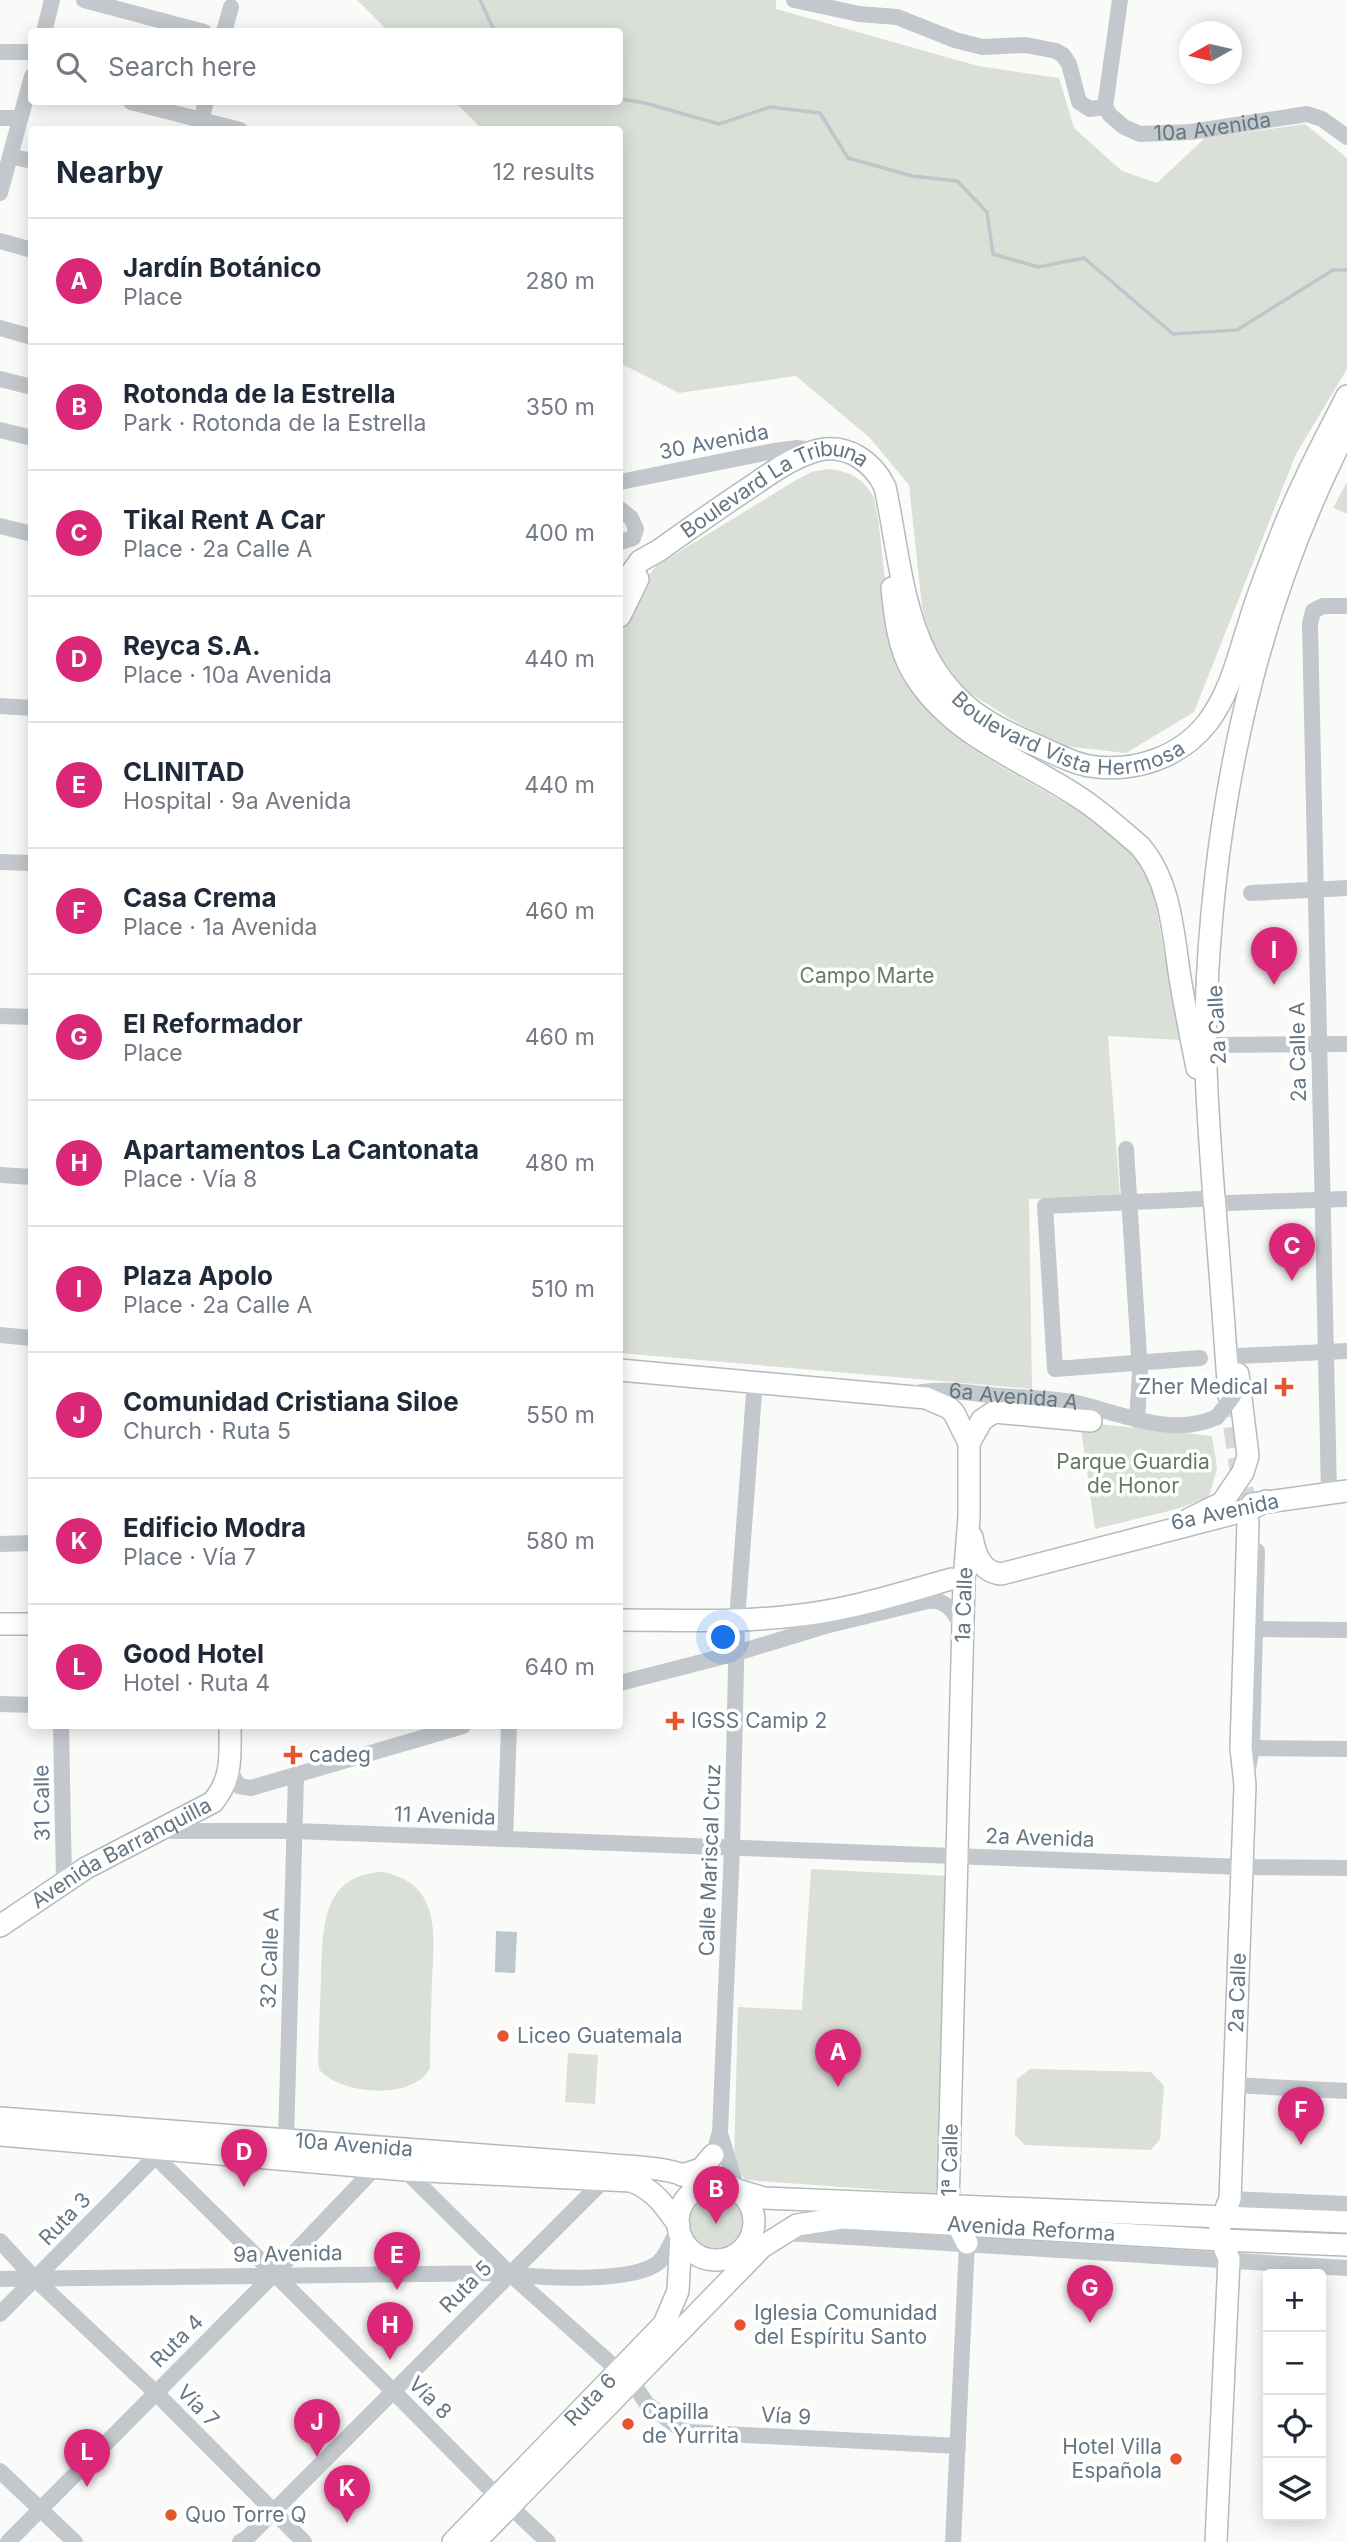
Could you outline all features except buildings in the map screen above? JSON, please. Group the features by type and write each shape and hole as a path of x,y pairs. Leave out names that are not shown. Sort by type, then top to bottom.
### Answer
{"main road":[{"name":"Boulevard Vista Hermosa","path":"885,486 908,607 927,655 942,681 967,708 1006,733 1088,766 1129,767 1159,759 1184,744 1207,723 1221,702 1232,679 1279,539 1347,396"},
{"path":"1210,950 1215,870 1223,818 1237,740 1256,665 1291,554 1347,429"},
{"name":"Boulevard La Tribuna","path":"623,585 639,561 658,551 768,475 817,450 838,450 858,456 874,469 885,486"},
{"path":"885,486 885,536 900,639 912,671 923,687 937,705 971,735 1087,802 1140,846 1155,867 1169,910 1209,1129"},
{"path":"623,610 640,576 658,551"},
{"name":"2a Calle","path":"1189,1519 1222,1503 1243,1472 1248,1456 1237,1363 1217,990 1210,950"},
{"name":"2a Calle","path":"1210,950 1206,1013 1209,1129 1231,1396"},
{"name":"6a Avenida A","path":"623,1370 903,1395"},
{"name":"1a Calle","path":"903,1395 932,1399 949,1408 959,1421 969,1443 958,1856"},
{"path":"969,1443 982,1420 994,1412 1091,1421"},
{"name":"6a Avenida","path":"1010,1564 1266,1501 1338,1492"},
{"path":"968,1517 981,1564 993,1573 1001,1574 1251,1509 1266,1501"},
{"name":"2a Calle","path":"1216,2542 1230,2246 1218,2231 1230,2211 1243,1867 1245,1785 1241,1748 1248,1522"},
{"path":"623,1620 737,1620 832,1610 951,1579"},
{"path":"737,1620 755,1626 825,1626"},
{"path":"0,1624 28,1624"},
{"path":"229,1770 230,1729"},
{"name":"Avenida Barranquilla","path":"0,1926 64,1881 213,1802 224,1790 229,1770"},
{"name":"1ª Calle","path":"958,1856 958,2224"},
{"name":"10a Avenida","path":"0,2119 602,2164 682,2175 697,2180 704,2186"},
{"name":"10a Avenida","path":"0,2135 375,2168 631,2182 640,2185 662,2202 680,2231"},
{"path":"161,2150 183,2147 272,2154 280,2152 286,2142"},
{"path":"682,2175 701,2169 713,2155"},
{"path":"734,2277 737,2255 750,2241 754,2222 750,2204 737,2190 726,2185 704,2186 695,2191 682,2205 680,2231 687,2246 705,2258 727,2259 737,2255 762,2247"},
{"name":"Avenida Reforma","path":"737,2190 764,2198 958,2224 1230,2211 1347,2222"},
{"name":"Avenida Reforma","path":"734,2277 762,2247 784,2232 797,2225 842,2217 1230,2246 1347,2245"},
{"name":"Ruta 6","path":"626,2377 672,2309 680,2277 680,2231"},
{"name":"Ruta 6","path":"453,2542 503,2501 626,2377 734,2277"},
{"name":"Ruta 6","path":"475,2542 503,2501"}],"street":[{"path":"45,28 52,0"},
{"path":"85,0 189,28"},
{"path":"794,0 859,14 897,17 955,40 982,47 1026,45 1056,51 1063,55 1069,64 1079,102 1090,109 1105,107 1120,0"},
{"path":"225,28 231,7"},
{"path":"0,52 28,52"},
{"path":"1,189 28,90"},
{"path":"140,105 199,125 204,105"},
{"name":"10a Avenida","path":"1105,107 1124,127 1140,134 1191,132 1307,114 1322,119 1347,137"},
{"path":"0,118 20,118"},
{"path":"10,156 28,160"},
{"path":"0,241 28,249"},
{"path":"0,328 28,336"},
{"path":"0,379 28,386"},
{"path":"0,430 28,437"},
{"name":"30 Avenida","path":"623,481 774,451 797,448 817,450"},
{"path":"623,511 631,518 636,529 633,538 623,541"},
{"path":"0,526 28,533"},
{"name":"2a Calle A","path":"1338,1492 1324,1352 1311,617 1323,606 1347,606"},
{"path":"0,706 28,708"},
{"path":"0,862 28,863"},
{"path":"1251,893 1347,888"},
{"path":"0,1016 28,1017"},
{"path":"1218,1045 1347,1044"},
{"path":"1126,1149 1139,1362 1137,1420"},
{"path":"0,1175 28,1177"},
{"path":"1200,1358 1055,1368 1045,1206 1201,1199"},
{"path":"1227,1203 1347,1199"},
{"path":"0,1335 28,1338"},
{"path":"1237,1363 1347,1351"},
{"name":"6a Avenida A","path":"903,1395 927,1391 1069,1402 1137,1420 1196,1424 1217,1417 1231,1396 1237,1363"},
{"name":"Calle Mariscal Cruz","path":"704,2186 720,2132 732,1848 737,1620 755,1380"},
{"name":"2a Calle","path":"1245,1785 1252,1748 1258,1514 1266,1501"},
{"path":"0,1545 28,1544"},
{"path":"623,1682 737,1653 825,1626 933,1601 944,1603 951,1609 958,1617 963,1631"},
{"path":"1256,1629 1347,1630"},
{"path":"0,1704 28,1705"},
{"name":"31 Calle","path":"61,1729 64,1881"},
{"path":"229,1770 239,1786 251,1788 453,1729"},
{"path":"505,1839 509,1729"},
{"path":"1252,1748 1347,1749"},
{"name":"32 Calle A","path":"286,2142 296,1775"},
{"name":"11 Avenida","path":"157,1831 295,1831 732,1848"},
{"name":"2a Avenida","path":"732,1848 1243,1867 1347,1868"},
{"path":"1233,2085 1347,2091"},
{"name":"Calle Mariscal Cruz","path":"720,2132 737,2190"},
{"name":"Vía 8","path":"161,2150 163,2164 503,2501 548,2542"},
{"name":"Ruta 3","path":"0,2314 161,2150"},
{"name":"Ruta 4","path":"8,2542 273,2275 375,2168"},
{"name":"Vía 9","path":"405,2170 509,2273 626,2377 647,2404 682,2430 958,2446"},
{"name":"Ruta 5","path":"240,2542 603,2181"},
{"path":"1230,2211 1347,2204"},
{"name":"1ª Calle","path":"953,2542 958,2446 958,2224"},
{"name":"9a Avenida","path":"0,2279 509,2273 531,2277 624,2276 660,2261 680,2231"},
{"name":"Vía 7","path":"0,2241 35,2279 155,2392 304,2542"},
{"path":"1230,2246 1347,2267"},
{"path":"0,2470 75,2542"}],"green space":[{"path":"357,0 776,0 776,9 978,66 1059,78 1074,128 1122,171 1157,183 1205,138 1305,124 1347,158 1347,369 1296,454 1194,712 1126,753 1064,746 1016,722 965,690 934,649 922,607 909,485 870,438 796,376 679,393 623,365 623,126 479,126 458,105 623,105 623,28 385,28"},
{"name":"Campo Marte","path":"828,469 856,477 874,498 893,636 901,663 912,686 926,705 960,739 980,753 1113,831 1137,858 1153,890 1180,1040 1108,1036 1120,1196 1029,1199 1032,1389 623,1353 623,627 643,583 656,566 812,472"},
{"path":"1347,482 1347,514 1333,508"},
{"name":"Parque Guardia de Honor","path":"1080,1422 1212,1436 1217,1468 1209,1497 1177,1509 1095,1529"},
{"path":"811,1869 948,1876 937,2194 745,2180 734,2164 738,2007 802,2010"},
{"path":"383,1872 402,1878 416,1888 425,1900 430,1914 433,1946 430,2068 421,2079 409,2086 376,2091 359,2089 329,2078 319,2069 318,2059 323,1942 329,1908 336,1894 347,1883 362,1875"},
{"path":"568,2053 598,2055 595,2104 565,2102"},
{"path":"1030,2069 1151,2072 1164,2086 1160,2139 1151,2150 1025,2145 1015,2135 1017,2079"},
{"path":"716,2196 727,2198 736,2204 742,2213 742,2235 736,2244 727,2250 716,2252 705,2250 696,2244 690,2235 688,2224 690,2213 696,2204 705,2198"}],"shaded area":[{"path":"496,1931 517,1932 515,1973 495,1972"}],"waterway":[{"path":"480,0 493,28"},
{"path":"623,99 719,124 770,107 820,113 848,158 912,176 957,181 987,212 993,254 1038,267 1084,258 1173,334 1237,330 1333,270 1347,270"}],"tunnel":[{"path":"1229,1396 1248,1522"}],"place":[{"name":"Plaza Apolo","path":"1274,985"},
{"name":"Tikal Rent A Car","path":"1292,1281"},
{"name":"Zher Medical","path":"1284,1387"},
{"name":"IGSS Camip 2","path":"675,1721"},
{"name":"cadeg","path":"293,1755"},
{"name":"Liceo Guatemala","path":"503,2036"},
{"name":"Jardín Botánico","path":"838,2087"},
{"name":"Casa Crema","path":"1301,2145"},
{"name":"Reyca S.A.","path":"244,2187"},
{"name":"Rotonda de la Estrella","path":"716,2224"},
{"name":"CLINITAD","path":"397,2290"},
{"name":"El Reformador","path":"1090,2323"},
{"name":"Iglesia Comunidad del Espíritu Santo","path":"740,2325"},
{"name":"Apartamentos La Cantonata","path":"390,2360"},
{"name":"Capilla de Yurrita","path":"628,2424"},
{"name":"Comunidad Cristiana Siloe","path":"317,2457"},
{"name":"Hotel Villa Española","path":"1176,2459"},
{"name":"Good Hotel","path":"87,2487"},
{"name":"Quo Torre Q","path":"171,2515"},
{"name":"Edificio Modra","path":"347,2523"}]}
